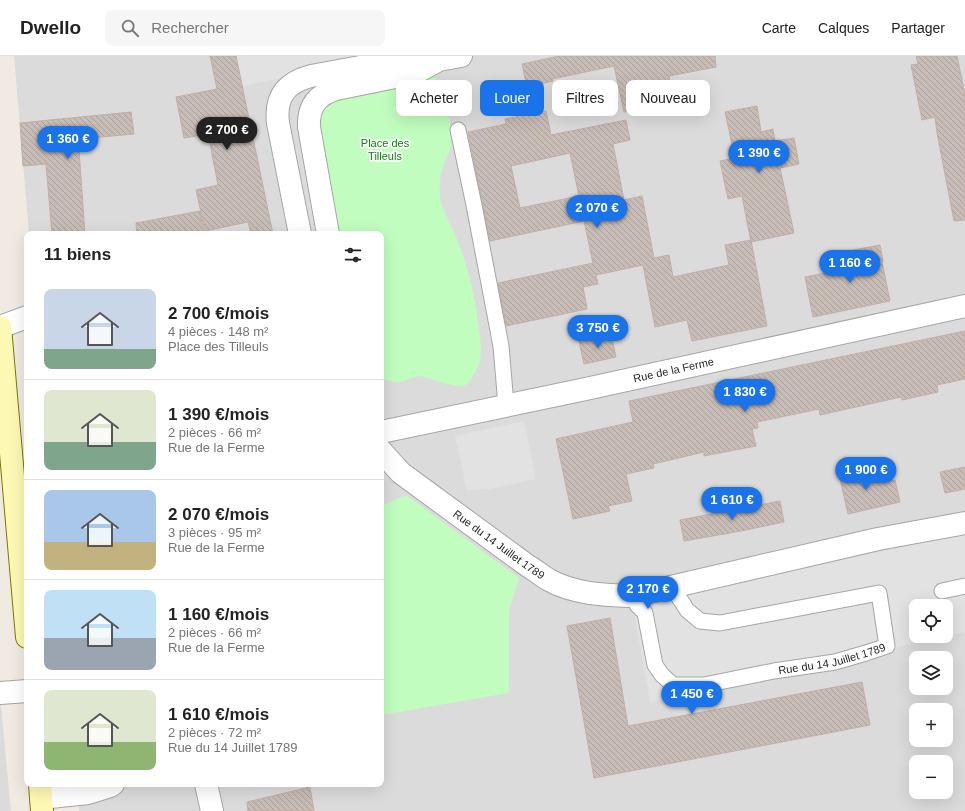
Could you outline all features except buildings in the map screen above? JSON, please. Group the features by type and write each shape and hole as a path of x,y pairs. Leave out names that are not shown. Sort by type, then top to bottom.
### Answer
{"main road":[{"path":"0,327 24,603"}],"street":[{"path":"299,231 277,113 282,94 288,87 294,82 311,76 410,58 439,60 461,56"},
{"path":"327,231 308,119 314,104 319,97 327,92 415,73 439,60"},
{"name":"Rue de la Ferme","path":"384,431 589,389 965,306"},
{"path":"0,327 24,318"},
{"name":"Rue du 14 Juillet 1789","path":"384,454 401,473 528,566 549,580 582,592 616,596 632,596 878,539 965,523"},
{"path":"0,693 24,691"},
{"path":"41,798 88,792 106,787"},
{"path":"207,787 212,811"}],"lane":[{"path":"458,130 501,346 506,405"},
{"name":"Rue du 14 Juillet 1789","path":"636,595 637,605 645,613 654,664 662,675 673,685 704,685 774,671 835,662 887,646 879,593 720,623 700,621 687,610 678,596 677,585"},
{"path":"942,591 965,586"}],"shaded area":[{"path":"14,56 965,56 965,811 79,811 76,787 384,787 384,231 29,231"},
{"path":"236,56 392,56 243,86"},
{"path":"524,421 536,479 489,489 467,490 455,436"},
{"path":"965,533 965,632 953,635 953,599 909,599 909,643 916,643 650,702 633,606"},
{"path":"0,691 2,716 11,811 0,811"}],"green space":[{"name":"Place des Tilleuls","path":"426,76 437,80 410,80"},
{"name":"Place des Tilleuls","path":"396,84 396,116 449,116 451,147 442,171 440,181 440,197 442,207 457,238 471,282 481,348 478,367 468,383 465,385 456,386 421,376 399,382 384,379 384,231 338,231 317,127 321,108 328,101"},
{"path":"406,495 519,578 509,611 509,693 384,714 384,505"}]}
